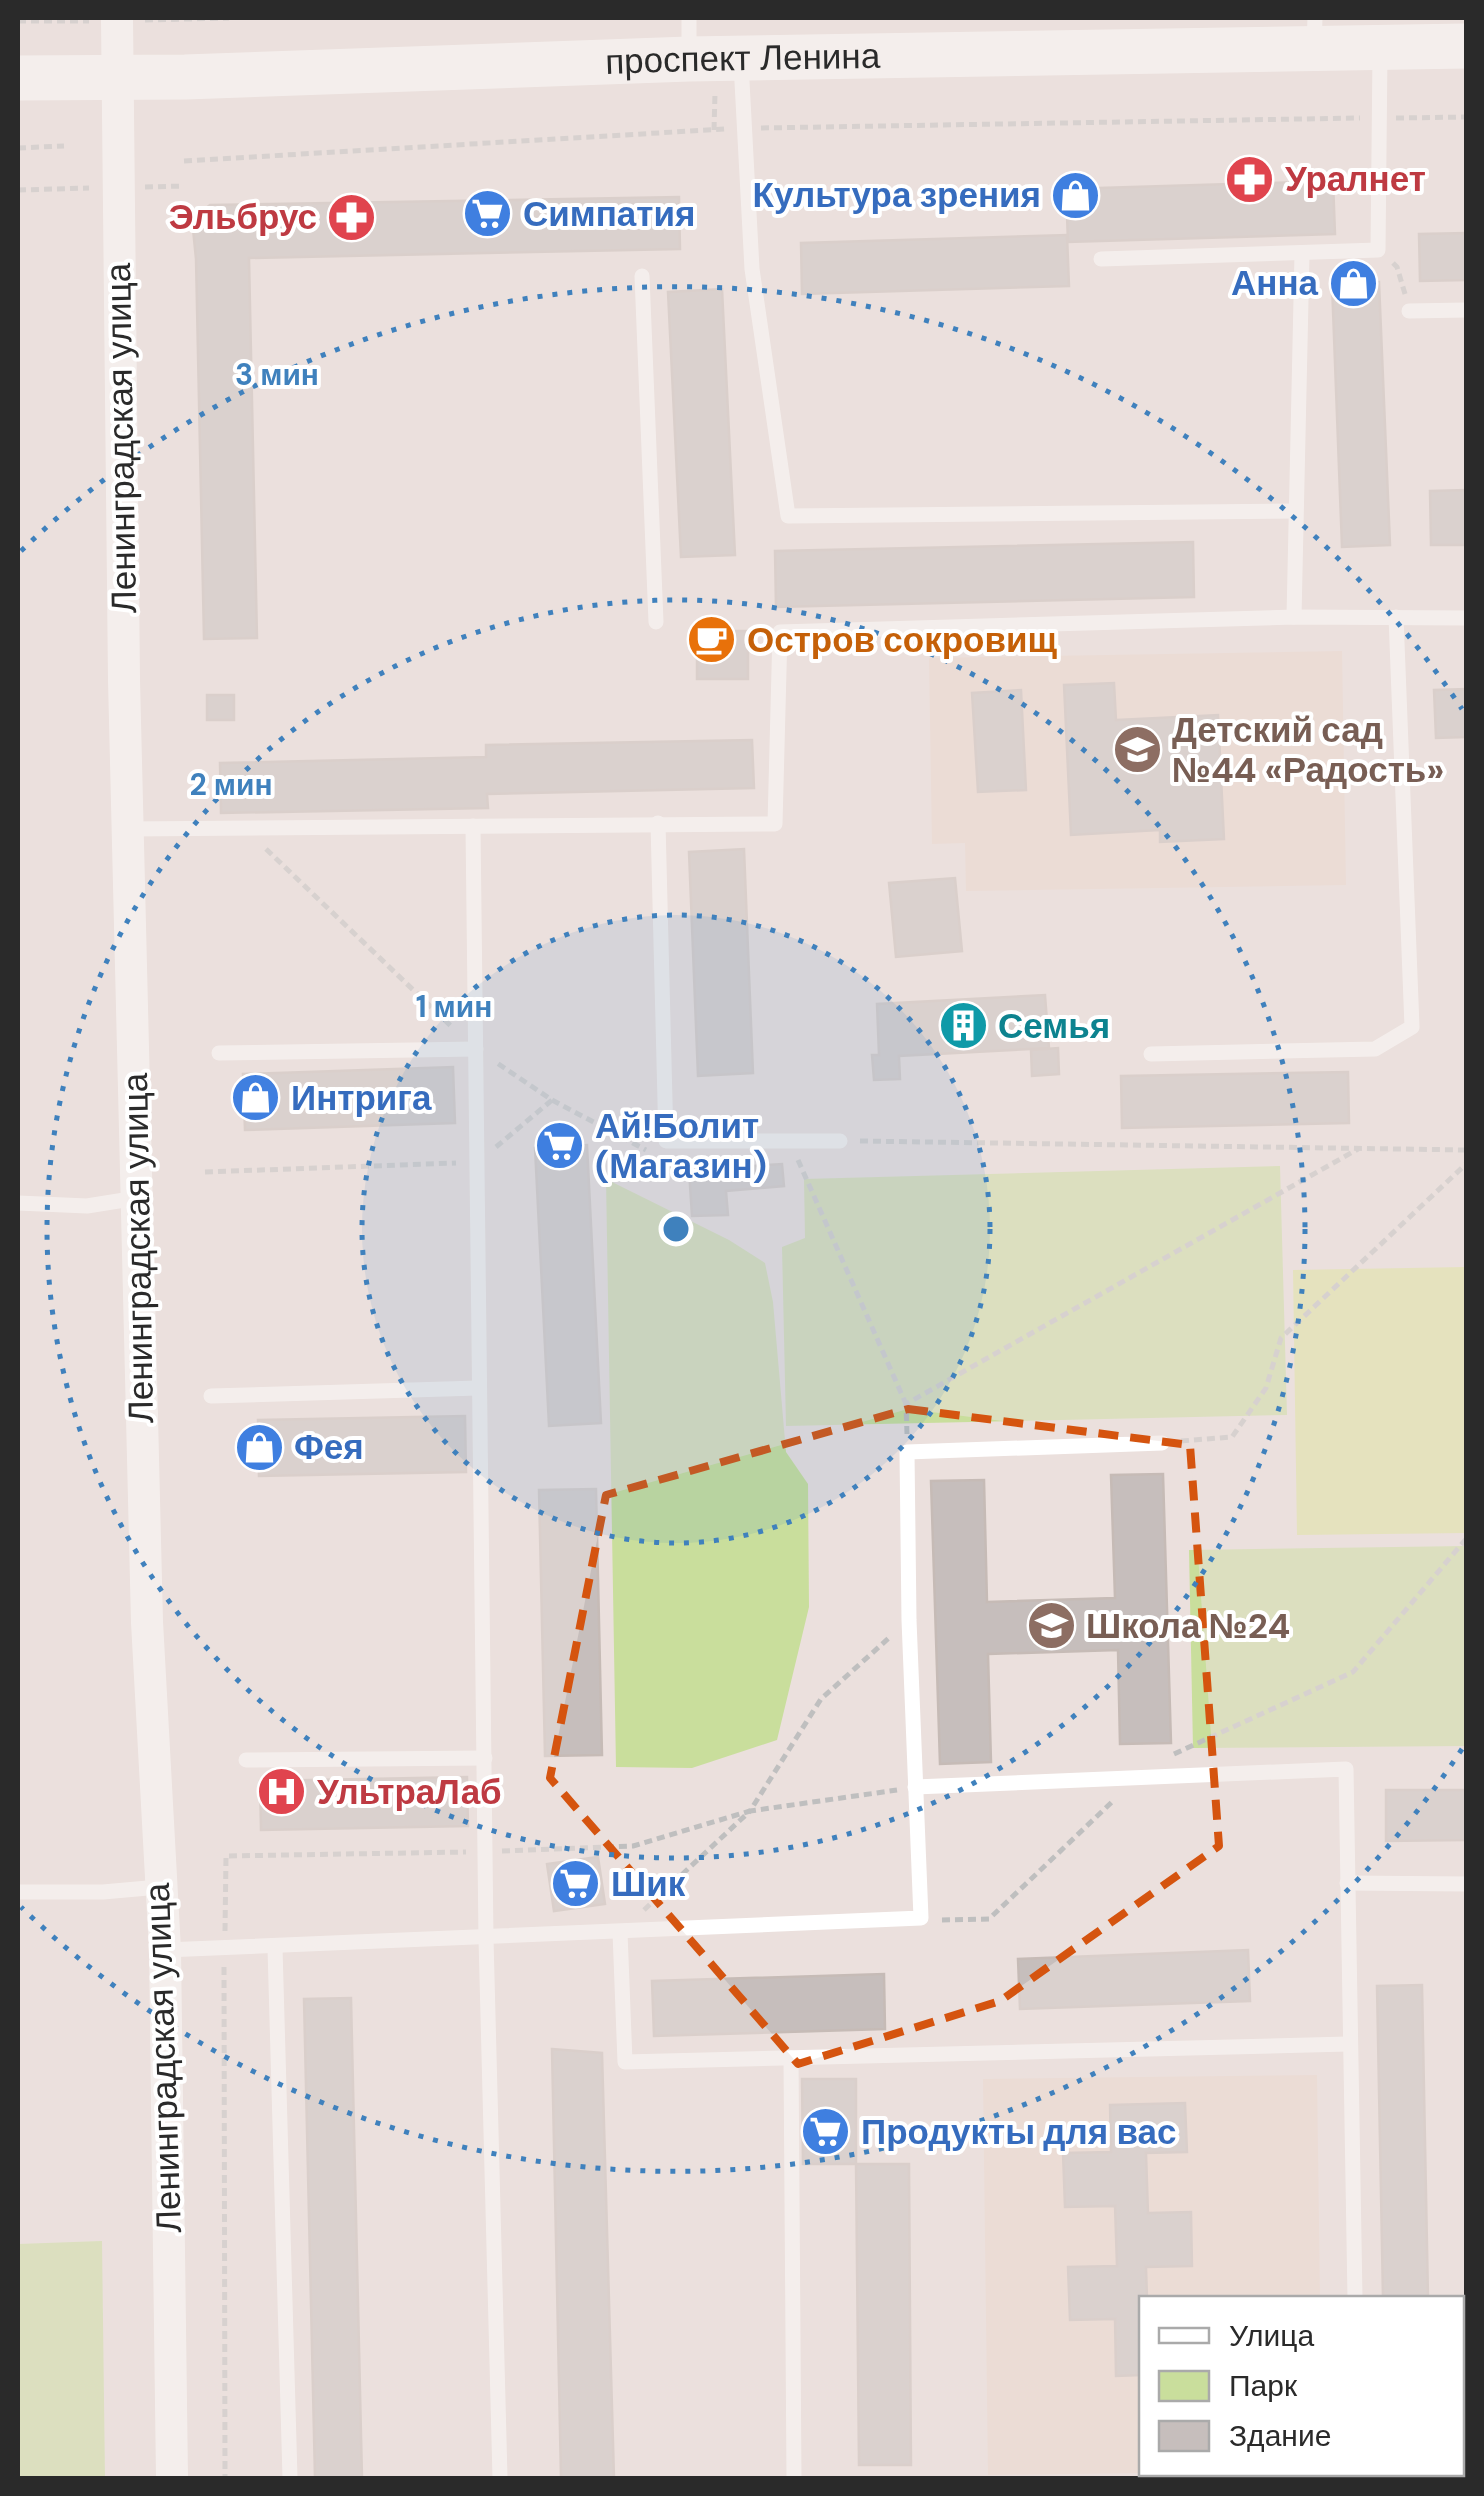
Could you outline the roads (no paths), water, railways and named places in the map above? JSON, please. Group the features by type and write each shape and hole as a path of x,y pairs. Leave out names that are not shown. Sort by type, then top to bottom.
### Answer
{"street":[{"name":"Ленинградская улица","path":"117,18 128,829 146,1622 165,1950 172,2478"},
{"name":"проспект Ленина","path":"18,78 185,77 689,38 741,58 1314,33 1380,48 1466,46"}],"lane":[{"path":"1101,259 1378,250 1380,48"},
{"path":"741,58 752,269 788,516 1295,512"},
{"path":"1294,617 1302,254"},
{"path":"642,276 656,622"},
{"path":"1410,311 1466,310"},
{"path":"128,829 775,824 780,632 1294,617 1466,618"},
{"path":"1152,1054 1375,1049 1412,1026 1396,617"},
{"path":"658,824 666,1141 840,1140"},
{"path":"472,826 486,1938 500,2478"},
{"path":"219,1053 476,1050"},
{"path":"18,1202 87,1206 138,1198"},
{"path":"211,1396 478,1388"},
{"path":"165,1950 922,1918 909,1620 907,1452 1162,1442"},
{"path":"246,1760 485,1758"},
{"path":"915,1787 1346,1768 1354,2296"},
{"path":"1347,1883 1466,1884"},
{"path":"18,1892 103,1892 159,1887"},
{"path":"620,1932 625,2062 1348,2044"},
{"path":"275,1948 290,2478"},
{"path":"791,2058 794,2478"}],"place":[{"name":"Уралнет","path":"1250,179"},
{"name":"Культура зрения","path":"1076,195"},
{"name":"Симпатия","path":"488,214"},
{"name":"Эльбрус","path":"352,217"},
{"name":"Анна","path":"1353,283"},
{"name":"Остров сокровищ","path":"712,640"},
{"name":"Детский сад №44 «Радость»","path":"1137,750"},
{"name":"Семья","path":"963,1026"},
{"name":"Интрига","path":"256,1098"},
{"name":"Ай!Болит (Магазин)","path":"560,1146"},
{"name":"Фея","path":"259,1447"},
{"name":"Школа №24","path":"1051,1626"},
{"name":"УльтраЛаб","path":"282,1792"},
{"name":"Шик","path":"576,1884"},
{"name":"Продукты для вас","path":"826,2132"}]}
